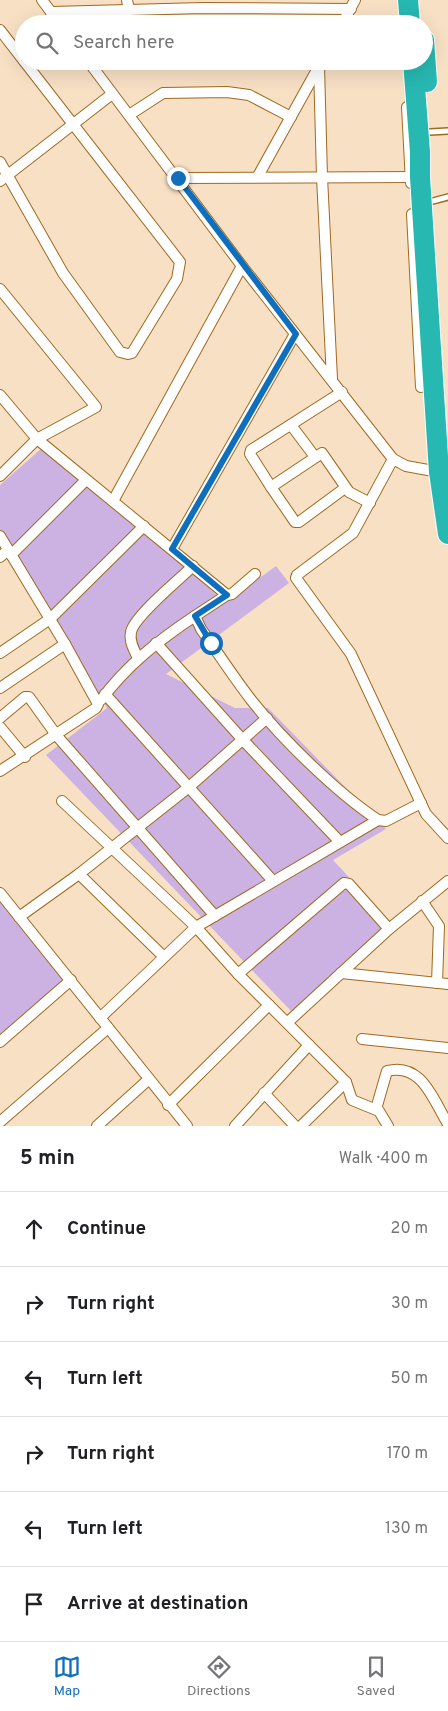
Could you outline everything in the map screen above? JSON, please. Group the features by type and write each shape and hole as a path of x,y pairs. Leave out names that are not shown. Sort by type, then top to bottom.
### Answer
{"highway":[{"path":"408,0 409,15"},
{"path":"421,0 422,15"},
{"path":"414,70 420,152 415,177 444,466 448,534"},
{"path":"429,70 439,131 444,466"}],"street":[{"path":"42,0 53,15"},
{"path":"399,0 400,15"},
{"path":"51,12 128,5 353,4 347,15"},
{"path":"0,30 15,49"},
{"path":"0,162 4,178 71,285 120,352 132,353 177,279 180,262 31,70"},
{"path":"95,70 178,178 242,266 332,379 392,459 406,466 444,466"},
{"path":"258,176 317,70"},
{"path":"320,70 322,177 332,379"},
{"path":"405,70 415,177 421,387"},
{"path":"129,115 163,93 227,92 249,95 291,117"},
{"path":"4,178 112,94"},
{"path":"178,178 258,176 415,177"},
{"path":"112,501 242,266"},
{"path":"0,288 96,407 37,439 0,476"},
{"path":"172,549 296,334"},
{"path":"342,392 250,453 295,522 298,522 345,488"},
{"path":"0,395 37,439 227,595"},
{"path":"291,425 315,457"},
{"path":"271,487 322,454 345,488 353,495 370,503"},
{"path":"392,459 353,533 297,574 296,578 355,661 426,814 448,838"},
{"path":"0,557 10,553 86,480"},
{"path":"0,653 50,619 144,526"},
{"path":"0,536 65,644 98,704"},
{"path":"138,658 132,645 131,632 139,618 193,566"},
{"path":"0,771 57,736 96,708 117,678 138,658 195,616 227,595 232,594 254,574"},
{"path":"195,616 201,629 240,685 267,718 312,765 378,820 386,821 421,803"},
{"path":"156,643 242,739 340,842"},
{"path":"0,688 65,644"},
{"path":"105,694 273,881"},
{"path":"0,718 27,696 57,736 215,916"},
{"path":"19,917 137,829 189,787 267,718"},
{"path":"0,727 25,757"},
{"path":"62,801 196,927 238,974 346,1082 352,1100 376,1109 388,1126"},
{"path":"100,1018 163,956 196,927 378,820"},
{"path":"78,874 163,956"},
{"path":"288,1022 389,929 448,882"},
{"path":"238,974 344,883 349,884 389,929"},
{"path":"0,893 186,1126"},
{"path":"422,901 444,926 437,983"},
{"path":"341,973 448,984"},
{"path":"0,1042 71,980"},
{"path":"168,1105 269,1006"},
{"path":"0,1122 108,1028"},
{"path":"362,1039 448,1048"},
{"path":"235,1126 309,1045"},
{"path":"376,1109 387,1071 411,1072 420,1078 448,1124"},
{"path":"97,1126 148,1080"},
{"path":"301,1126 346,1082"},
{"path":"264,1093 295,1126"}],"shaded area":[{"path":"42,448 169,551 225,603 276,566 289,583 166,674 235,708 268,708 386,829 333,860 395,927 293,1013 46,755 107,708 0,534 0,485"},
{"path":"0,895 70,985 0,1039"}],"route":[{"path":"178,178 242,266 296,334 172,549 227,595 195,616 211,643"}]}
